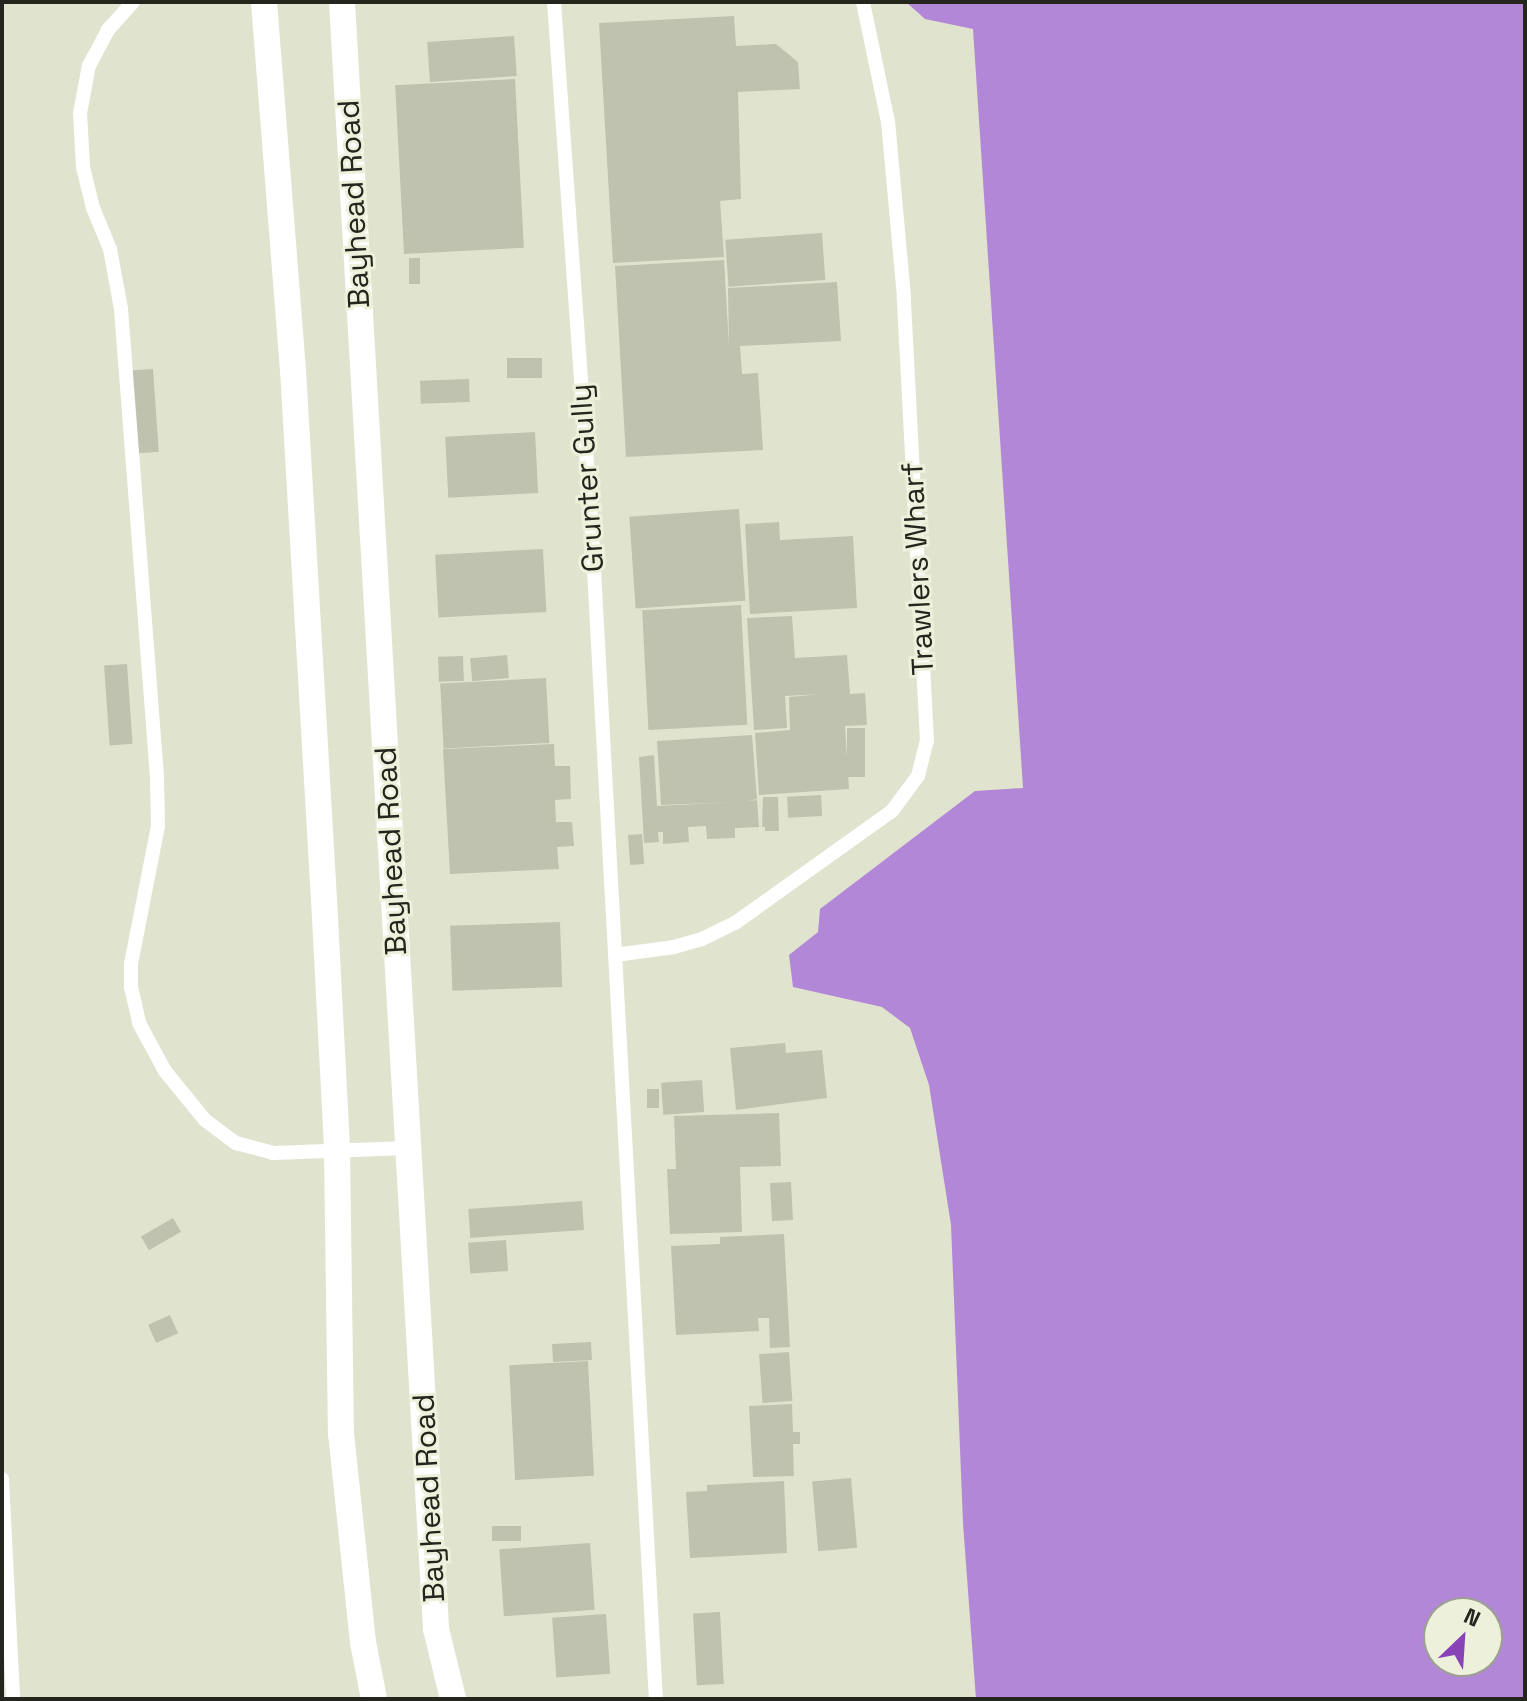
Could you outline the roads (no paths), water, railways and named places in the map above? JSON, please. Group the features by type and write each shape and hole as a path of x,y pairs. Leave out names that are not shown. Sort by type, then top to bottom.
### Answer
{"street":[{"path":"264,2 294,386 337,1151 341,1433 363,1642 374,1699"},
{"name":"Bayhead Road","path":"342,2 436,1629 453,1699"}],"lane":[{"path":"133,2 108,30 89,65 80,113 83,167 93,208 110,249 121,309 157,778 158,826 131,964 131,987 139,1023 165,1071 205,1120 236,1143 273,1153 408,1148"},
{"name":"Grunter Gully","path":"554,2 593,549 656,1699"},
{"name":"Trawlers Wharf","path":"615,955 674,947 702,939 735,923 892,811 918,776 927,741 904,297 888,122 863,2"},
{"path":"2,1479 13,1699"}]}
